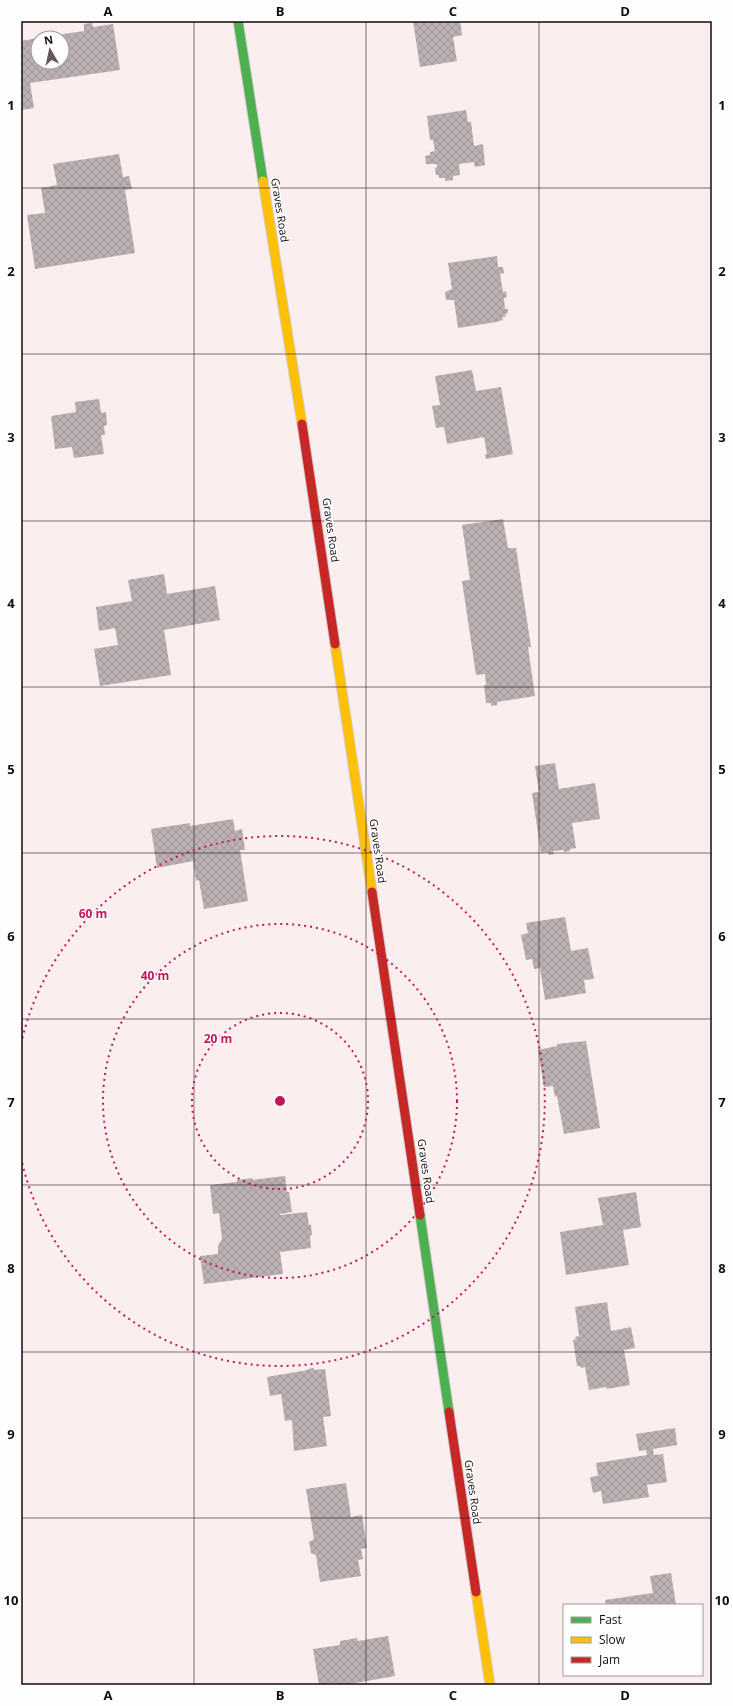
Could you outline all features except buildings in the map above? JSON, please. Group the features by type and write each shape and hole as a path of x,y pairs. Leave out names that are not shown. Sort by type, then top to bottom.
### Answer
{"street":[{"name":"Graves Road","path":"238,21 314,499 490,1685"}],"traffic: fast":[{"path":"238,21 263,181"},
{"path":"420,1215 449,1412"}],"traffic: slow":[{"path":"263,181 302,424"},
{"path":"335,644 372,892"},
{"path":"476,1592 490,1685"}],"traffic: jam":[{"path":"302,424 335,644"},
{"path":"372,892 420,1215"},
{"path":"449,1412 476,1592"}]}
